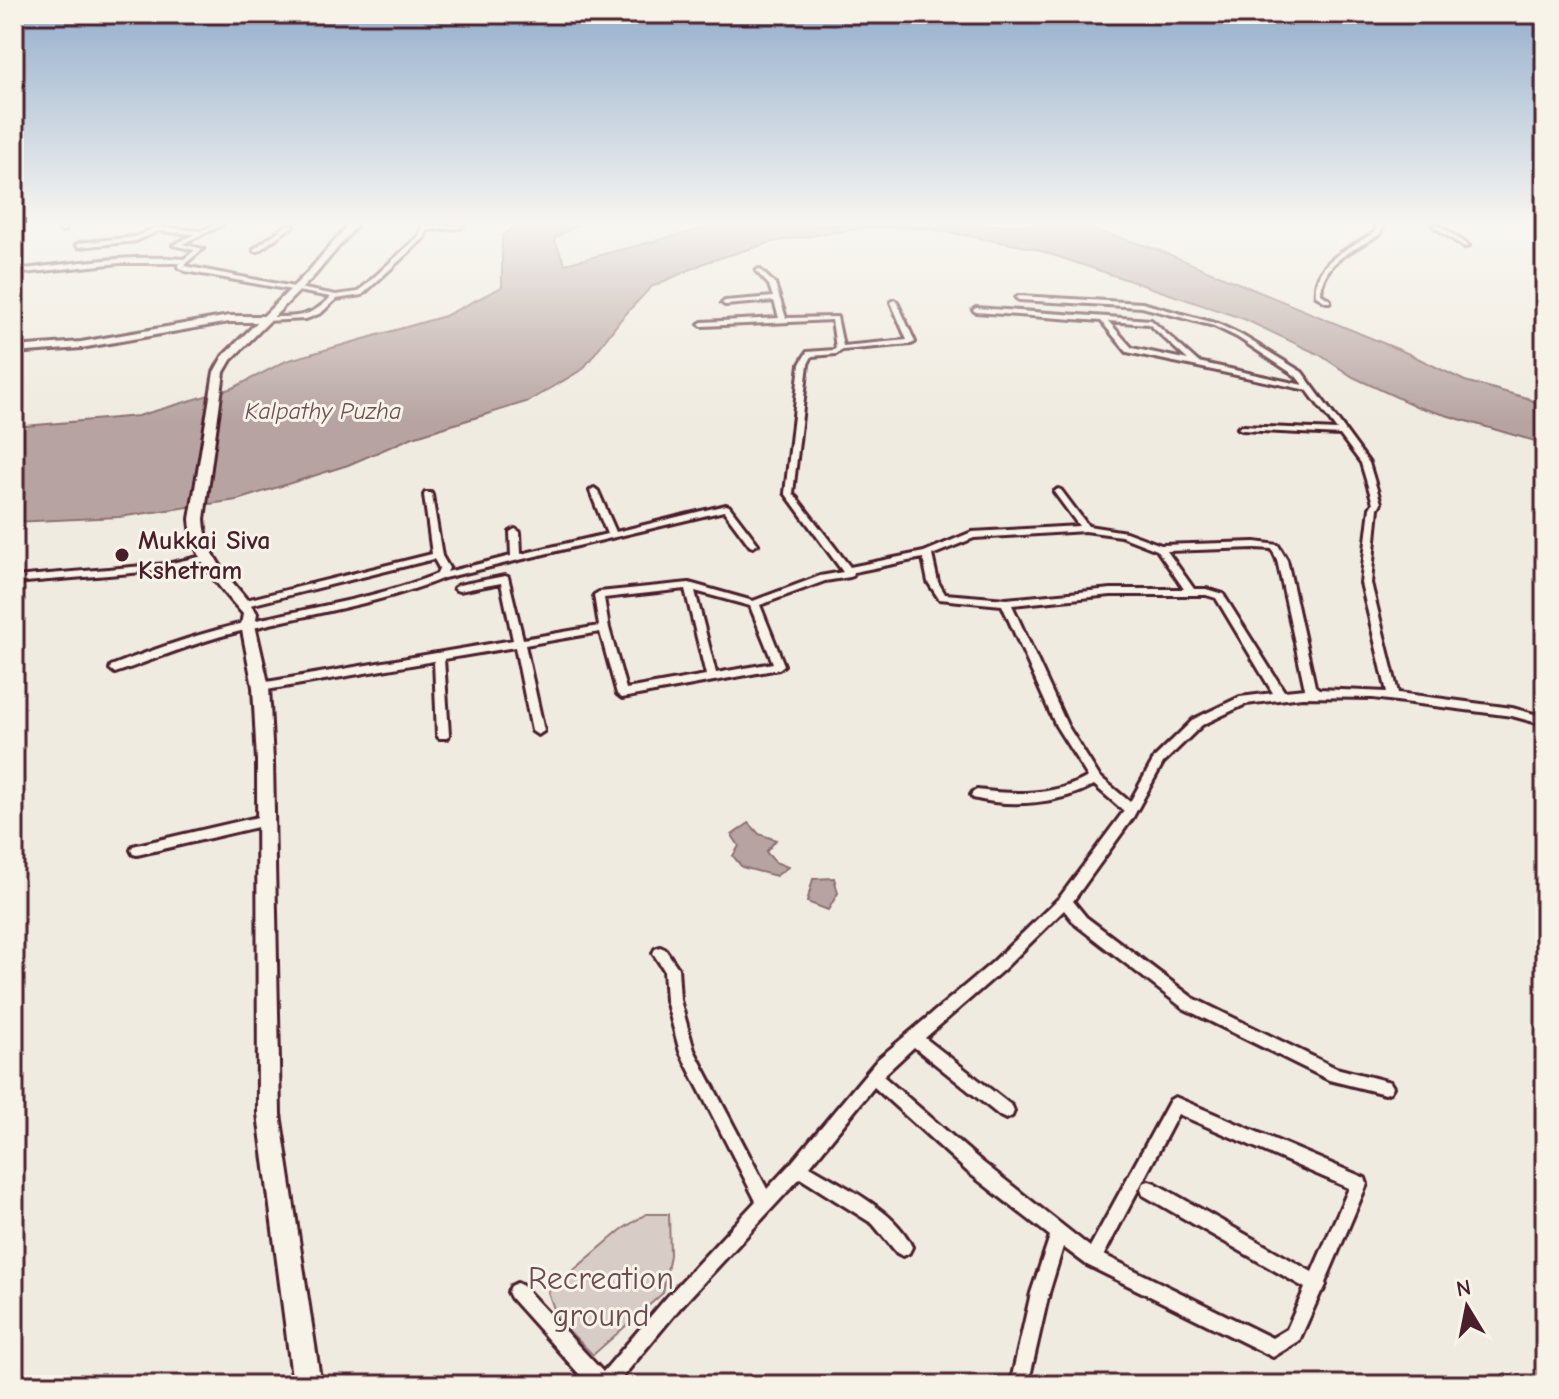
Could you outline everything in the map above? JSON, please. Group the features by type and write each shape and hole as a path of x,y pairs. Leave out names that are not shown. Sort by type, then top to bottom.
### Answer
{"main road":[{"path":"296,290 227,358 219,372 196,531 208,558 250,613 248,625 261,687 266,820 269,1114 307,1385"}],"street":[{"path":"298,290 333,295"},
{"path":"304,324 323,311 334,297 360,294 364,290"},
{"path":"775,290 783,319"},
{"path":"1318,290 1318,295 1328,301"},
{"path":"1019,298 1123,302 1216,325 1299,374 1365,463 1377,503 1366,583 1393,696"},
{"path":"725,303 778,299"},
{"path":"754,604 779,665 622,694 604,628 599,595 689,586 754,604 823,578 850,574 789,493 804,364 810,354 836,352 840,348 911,342 894,302"},
{"path":"976,310 1156,324 1195,363"},
{"path":"14,350 81,345 229,319 312,317"},
{"path":"702,324 835,318 840,348"},
{"path":"1102,318 1130,350 1307,388"},
{"path":"1242,428 1341,433"},
{"path":"594,491 612,534"},
{"path":"1058,492 1085,528"},
{"path":"428,495 437,556 444,568 441,576"},
{"path":"115,669 180,643 248,625 407,591 441,576 727,508 753,544"},
{"path":"847,571 927,554 972,535 1085,528 1123,534 1160,548 1275,547 1282,560 1310,688 1316,693"},
{"path":"515,532 516,558"},
{"path":"1160,548 1191,592"},
{"path":"927,554 933,582 942,597 1006,602 1111,592 1206,592 1220,596 1281,696"},
{"path":"242,604 437,556"},
{"path":"14,580 167,567 208,558"},
{"path":"459,588 505,579 538,731"},
{"path":"689,586 712,677"},
{"path":"1006,602 1062,726 1095,779 1131,810"},
{"path":"261,687 604,628"},
{"path":"439,657 443,735"},
{"path":"517,1292 603,1385 673,1303 798,1168 873,1077 998,966 1065,901 1131,810 1159,760 1198,722 1244,700 1316,693 1393,696 1512,712 1544,722"},
{"path":"977,795 1005,799 1054,793 1076,790 1095,779"},
{"path":"137,850 266,820"},
{"path":"1065,901 1081,921 1188,1003 1334,1075 1385,1087"},
{"path":"660,953 671,968 673,1000 687,1052 766,1203"},
{"path":"914,1038 1006,1111"},
{"path":"873,1077 975,1167 1093,1259 1273,1348 1293,1335 1359,1184 1175,1105 1093,1259"},
{"path":"798,1168 879,1218 903,1247"},
{"path":"1149,1189 1317,1285"},
{"path":"1019,1385 1040,1293 1059,1234"}],"green space":[{"name":"Recreation ground","path":"646,1214 669,1214 670,1255 663,1293 593,1355 558,1320 548,1292 621,1230"}],"water":[{"name":"Kalpathy Puzha","path":"496,290 648,290 583,369 529,401 413,437 348,465 237,500 119,517 14,522 14,427 138,416 233,388 286,361 445,316"},
{"name":"Kalpathy Puzha","path":"1158,290 1256,290 1407,353 1465,381 1527,398 1545,407 1545,444 1418,407 1353,377 1320,355 1244,319"},
{"path":"749,823 759,834 776,840 766,852 775,862 788,867 776,876 742,867 733,856 739,846 732,835"},
{"path":"834,878 838,893 828,910 807,902 813,879"}],"place":[{"name":"Mukkai Siva Kshetram","path":"122,555"}]}
